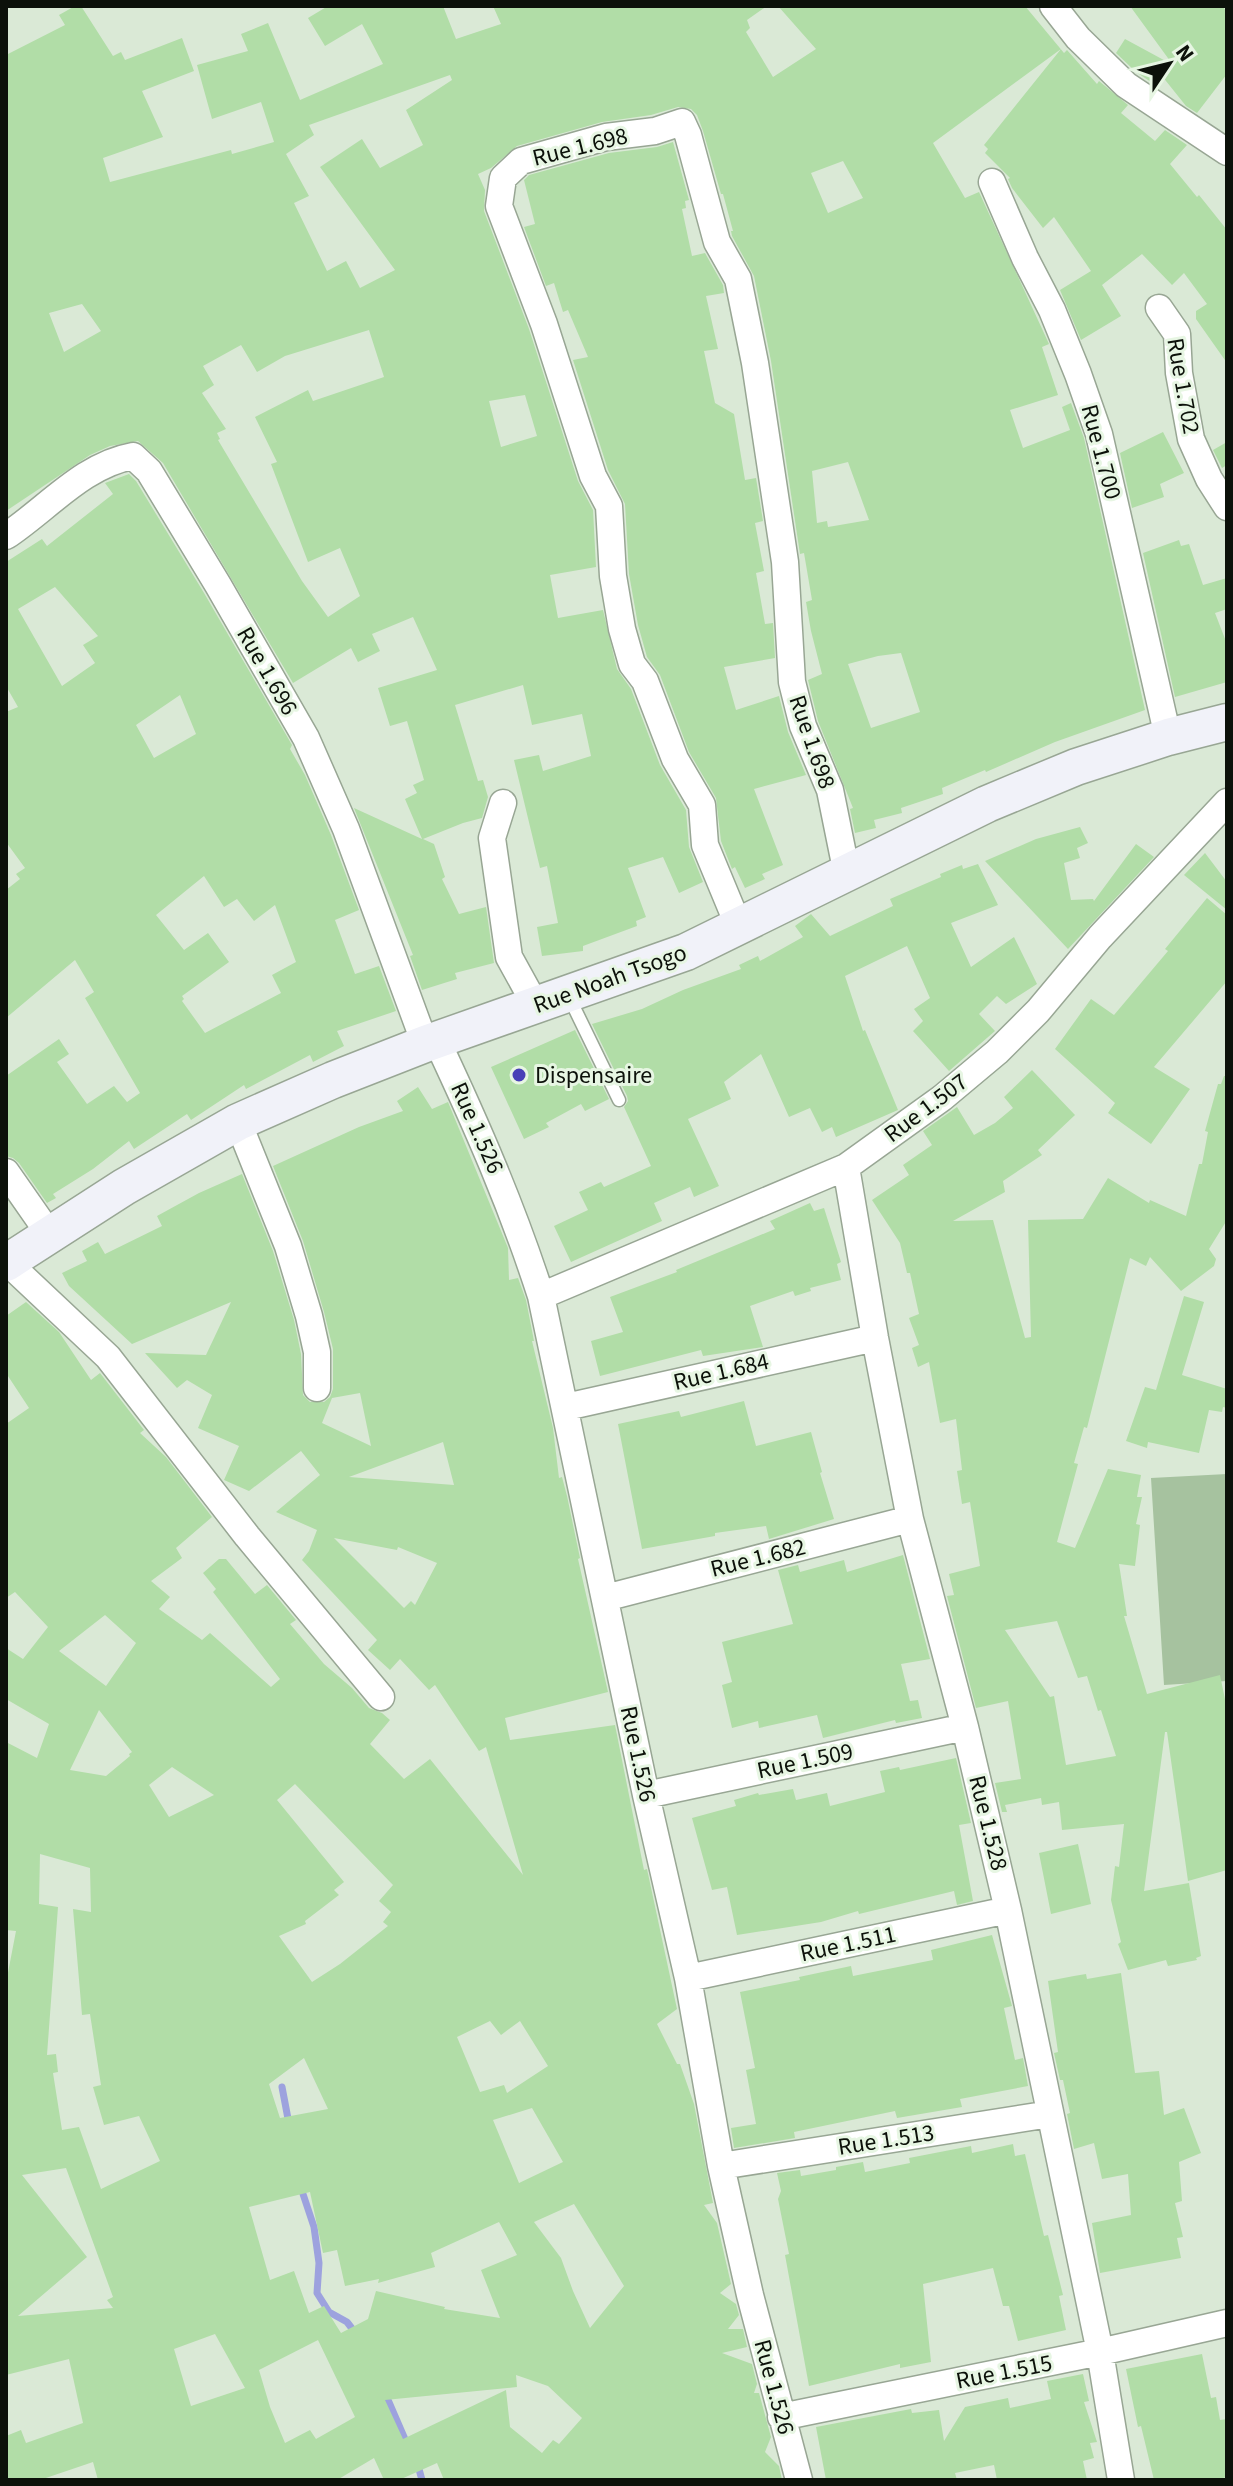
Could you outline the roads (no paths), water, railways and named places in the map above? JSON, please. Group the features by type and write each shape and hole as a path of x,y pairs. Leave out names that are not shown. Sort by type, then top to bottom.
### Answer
{"main road":[{"name":"Rue Noah Tsogo","path":"6,1263 124,1187 238,1122 333,1080 431,1042 686,952 1040,781 1168,737 1227,722"}],"street":[{"path":"1053,6 1078,38 1126,85 1227,152"},
{"name":"Rue 1.698","path":"739,927 705,845 702,805 675,759 645,681 632,664 613,576 609,506 593,476 544,324 499,206 503,178 521,161 606,137 655,131 682,122 688,135 717,242 738,279 755,363 785,562 792,682 803,726 830,790 847,874"},
{"name":"Rue 1.700","path":"992,182 1052,310 1099,434 1168,737"},
{"name":"Rue 1.702","path":"1159,308 1177,334 1179,373 1191,439 1209,479 1227,507"},
{"name":"Rue 1.696","path":"6,536 89,473 117,459 133,456 149,471 306,738 431,1042"},
{"name":"Rue 1.507","path":"541,1296 846,1167 942,1098 997,1052 1038,1011 1100,937 1227,802"},
{"path":"503,803 492,838 509,957 552,1000"},
{"name":"Rue 1.526","path":"431,1042 480,1133 513,1212 541,1296 646,1795 688,1978 721,2166 750,2295 799,2480"},
{"path":"238,1122 288,1246 309,1316 317,1352 317,1388"},
{"name":"Rue 1.528","path":"846,1167 910,1519 965,1727 1008,1910 1100,2352 1121,2480"},
{"path":"6,1172 50,1235"},
{"path":"6,1263 108,1357 247,1536 381,1697"},
{"name":"Rue 1.684","path":"566,1407 875,1338"},
{"name":"Rue 1.682","path":"605,1598 910,1519"},
{"name":"Rue 1.509","path":"646,1795 965,1727"},
{"name":"Rue 1.511","path":"688,1978 1008,1910"},
{"name":"Rue 1.513","path":"721,2166 1050,2114"},
{"name":"Rue 1.515","path":"781,2417 1227,2323"}],"lane":[{"path":"552,1000 619,1100"}],"waterway":[{"path":"282,2087 289,2124"},
{"path":"301,2188 314,2227 319,2263 317,2293 329,2312 347,2322 357,2335"},
{"path":"385,2393 407,2444"},
{"path":"417,2462 422,2480"}],"place":[{"name":"Dispensaire","path":"519,1075"}]}
